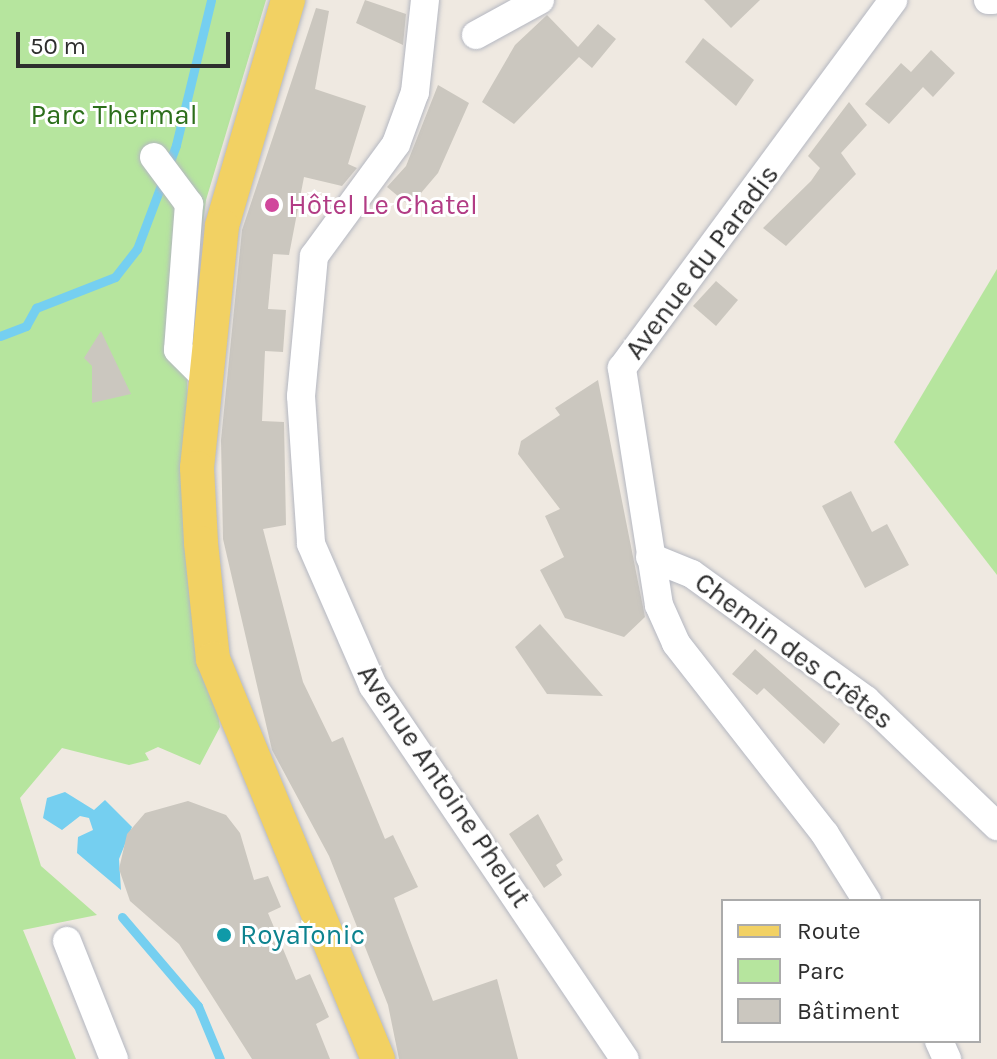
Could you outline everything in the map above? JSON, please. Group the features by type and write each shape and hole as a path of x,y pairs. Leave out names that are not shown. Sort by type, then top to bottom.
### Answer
{"main road":[{"path":"288,0 233,175 205,377 197,468 213,659 378,1059"}],"street":[{"name":"Avenue Antoine Phelut","path":"425,0 415,92 396,144 314,256 301,396 311,544 373,686 625,1059"},
{"path":"476,35 540,0"},
{"name":"Avenue du Paradis","path":"650,557 622,368 893,0"},
{"path":"154,157 189,204 178,350 205,377"},
{"path":"650,557 659,605 676,643 825,834 866,899"},
{"name":"Chemin des Crêtes","path":"650,557 692,574 866,700 997,826"},
{"path":"67,941 114,1059"}],"green space":[{"name":"Parc Thermal","path":"0,0 266,0 206,200 186,355 195,577 220,727 200,765 158,747 145,753 149,760 129,765 62,748 20,798 41,866 97,915 23,930 76,1059 0,1059"},
{"path":"997,269 997,575 894,442"}],"water":[{"path":"65,792 94,810 105,800 132,827 119,859 121,890 77,853 78,837 93,830 89,818 80,816 62,830 43,818 47,798"}],"building":[{"path":"365,0 406,14 403,45 356,23"},
{"path":"704,0 760,0 731,28"},
{"path":"316,8 329,11 315,89 366,106 348,164 357,168 342,186 304,177 289,255 273,254 268,309 286,310 283,352 265,351 262,421 284,422 286,525 263,529 303,682 332,742 343,737 385,839 393,835 418,887 394,898 433,1001 497,979 518,1059 399,1059 388,1005 329,856 272,750 223,539 221,440 242,230"},
{"path":"547,15 578,47 598,24 616,39 592,68 579,57 514,124 482,102 515,45"},
{"path":"703,38 754,80 736,106 685,62"},
{"path":"931,50 955,73 933,97 923,87 889,124 865,104 901,63 911,72"},
{"path":"438,85 469,103 438,173 410,206 387,187 406,166"},
{"path":"849,102 867,125 841,153 856,174 786,246 763,228 811,181 820,168 808,156"},
{"path":"716,281 738,300 716,326 693,306"},
{"path":"101,331 131,394 92,403 92,366 84,358"},
{"path":"598,380 645,617 624,637 565,618 540,570 564,557 545,516 560,509 518,454 521,441 560,415 555,408"},
{"path":"851,491 872,532 887,524 909,565 865,588 822,506"},
{"path":"540,624 603,696 547,694 515,647"},
{"path":"755,649 840,724 824,744 764,688 757,695 732,674"},
{"name":"RoyaTonic","path":"188,801 226,815 240,833 254,880 268,876 281,907 268,913 296,980 310,974 329,1017 316,1024 330,1059 252,1059 179,944 130,901 119,869 127,834 145,813"},
{"path":"538,814 563,860 556,865 562,875 544,888 509,834"}],"waterway":[{"path":"0,336 26,326 36,308 115,277 137,249 176,145 211,0"},
{"path":"122,917 198,1006 220,1059"}],"place":[{"name":"Hôtel Le Chatel","path":"272,205"},
{"name":"RoyaTonic","path":"224,935"}]}
